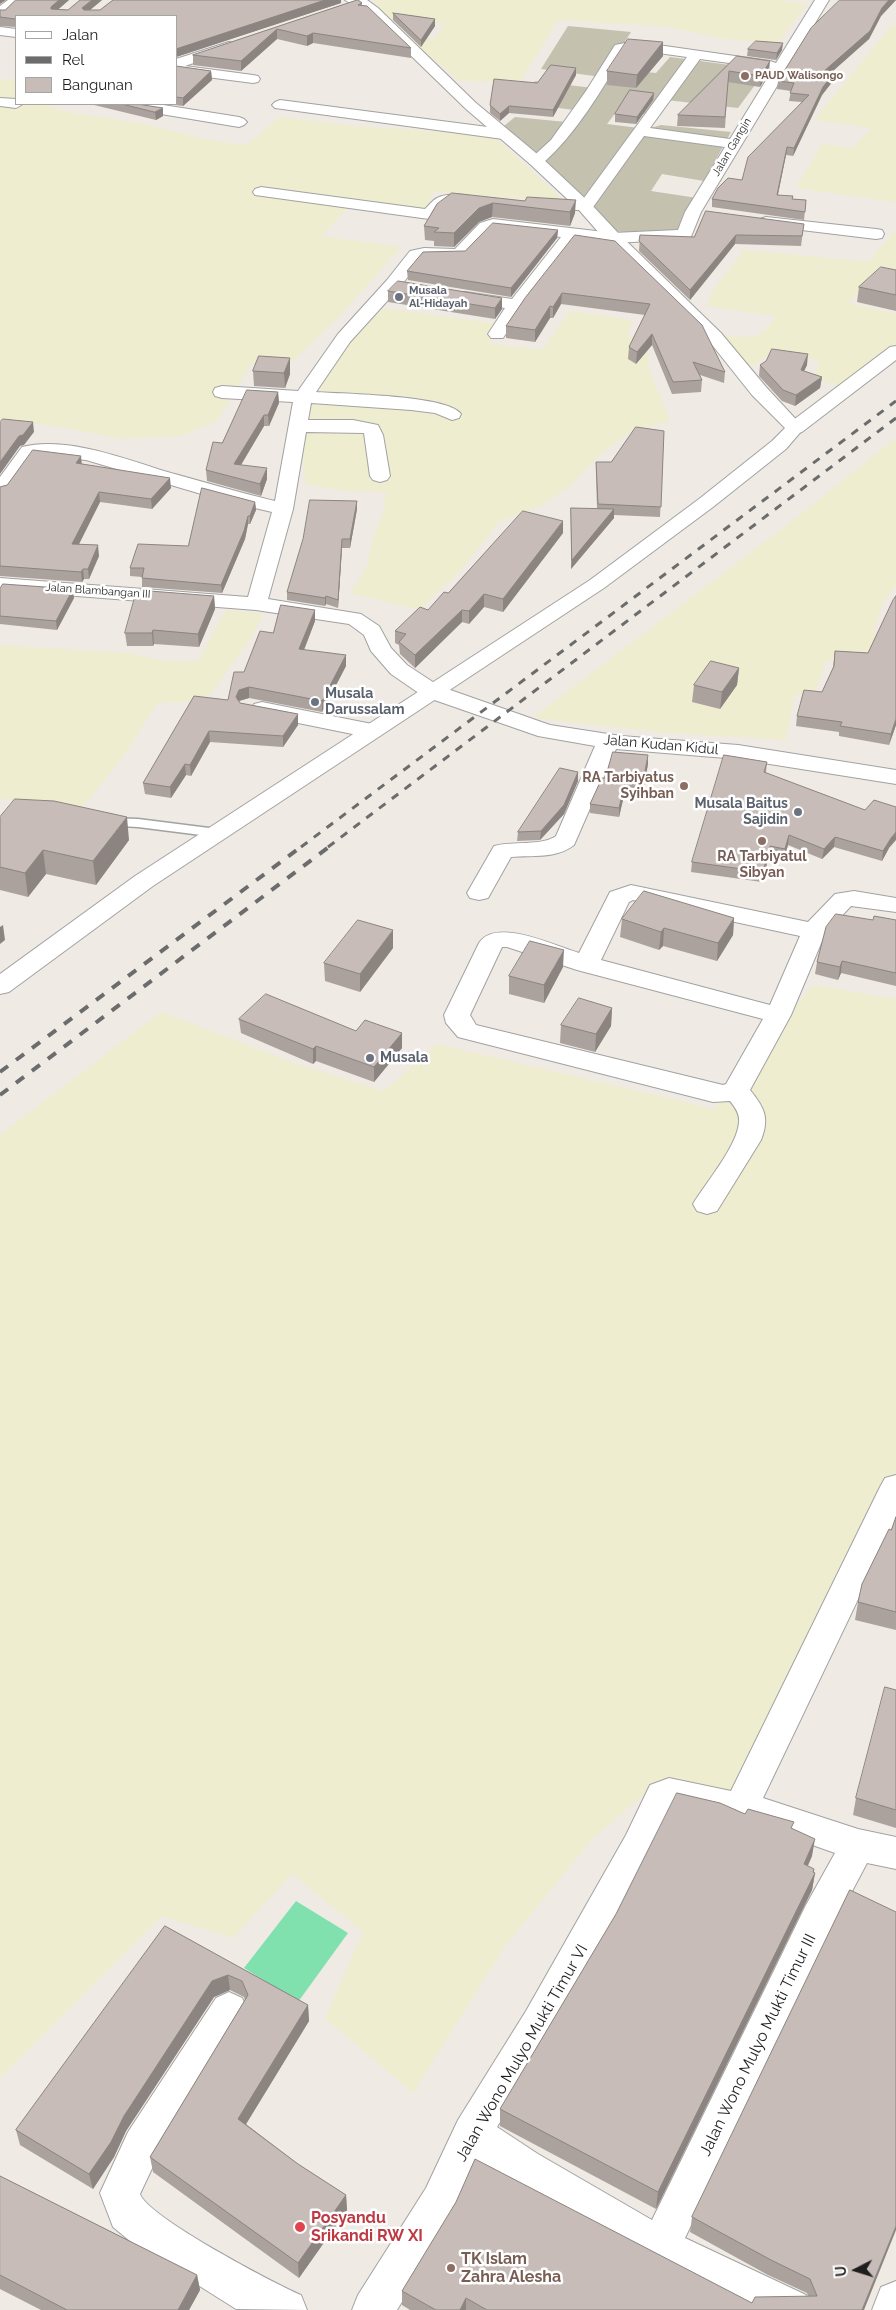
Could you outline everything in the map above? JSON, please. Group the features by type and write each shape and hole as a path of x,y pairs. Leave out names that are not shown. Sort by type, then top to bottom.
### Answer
{"street":[{"path":"0,13 17,0"},
{"name":"Jalan Gangin","path":"613,238 681,237 687,230 693,212 822,0"},
{"path":"357,3 380,17 471,106 536,161 585,207 613,238 715,337 759,391 795,428"},
{"path":"0,31 15,34"},
{"path":"178,63 246,40"},
{"path":"536,161 556,143 593,92 620,48 630,46 781,67"},
{"path":"585,207 696,55"},
{"path":"178,69 253,80"},
{"path":"0,102 15,103"},
{"path":"137,105 239,122"},
{"path":"280,105 503,134"},
{"path":"639,131 734,144"},
{"path":"261,192 428,214 448,199 481,200"},
{"path":"538,204 585,207"},
{"path":"693,212 712,214"},
{"path":"750,219 826,230 876,234"},
{"path":"256,604 282,509 303,398 344,338 393,284 416,255 424,253 459,254 488,225 613,238"},
{"path":"497,334 516,305 572,234"},
{"path":"393,284 412,288"},
{"path":"451,295 516,305"},
{"path":"0,986 144,881 597,584 706,503 779,445 795,428 896,351"},
{"path":"222,392 411,404 439,408 452,414"},
{"path":"298,426 353,426 371,429 374,435 380,476"},
{"path":"0,490 29,451 37,450 88,454 232,497 282,509"},
{"name":"Jalan Blambangan III","path":"0,584 256,604 354,618 367,625 374,632 381,651 401,673 431,692"},
{"name":"Jalan Kudan Kidul","path":"431,692 546,731 608,741 738,752 896,777"},
{"path":"249,707 372,730"},
{"path":"479,893 502,851 517,848 544,849 556,847 566,840 608,741"},
{"path":"586,964 619,897 631,892 814,931"},
{"path":"778,1015 586,964 508,939 496,940 491,943 457,1016 459,1023 467,1031 713,1093 723,1094 736,1091 778,1015 814,931 847,898 896,905"},
{"path":"708,1204 750,1136 753,1121 748,1104 736,1091"},
{"path":"896,1487 740,1808 767,1814 858,1845 896,1853"},
{"name":"Jalan Wono Mulyo Mukti Timur VI","path":"373,2310 440,2202 472,2133 539,2024 639,1846 662,1796 666,1793 740,1808"},
{"name":"Jalan Wono Mulyo Mukti Timur III","path":"660,2247 819,1918 858,1845"},
{"path":"228,2010 142,2146 120,2193 127,2213 245,2302 286,2310"},
{"path":"472,2133 524,2168 660,2247 791,2310"},
{"path":"893,2310 896,2302"}],"lane":[{"path":"94,822 138,823 217,833"}],"shaded area":[{"path":"381,0 775,0 807,4 777,45 714,37 670,27 558,20 520,82 459,81 408,38 433,39 445,25 411,20 389,21 370,4"},
{"path":"893,24 896,25 896,202 796,188 822,144 853,148 871,128 814,120"},
{"path":"568,26 631,32 608,68 656,73 670,57 730,65 755,85 738,108 666,100 652,115 617,111 607,124 647,129 661,125 731,132 704,181 662,174 651,191 697,198 679,236 611,231 504,126 515,117 566,122 574,110 521,103 535,81 593,88 602,77 541,69"},
{"path":"15,79 15,105 52,105 49,107 73,113 144,124 208,140 246,145 280,117 354,126 492,135 566,202 434,192 423,214 349,207 321,236 401,247 338,318 290,364 251,364 218,420 181,436 121,439 57,426 0,420 0,80"},
{"path":"896,229 896,283 876,278 848,303 896,314 896,344 840,386 812,378 820,361 771,353 755,365 745,364 724,336 756,337 772,323 775,316 706,306 715,288 744,250 869,262"},
{"path":"384,308 498,324 490,344 542,350 570,311 632,320 627,337 647,339 649,369 670,421 631,431 599,456 571,485 543,505 500,521 459,572 420,610 350,593 366,569 373,538 383,513 386,492 352,491 306,485 301,443 305,406 357,331"},
{"path":"896,438 896,586 883,602 873,634 889,638 876,661 827,659 814,695 794,695 786,740 669,733 532,718 787,525"},
{"path":"226,610 263,614 251,639 210,695 186,702 157,703 126,753 81,809 44,802 3,799 0,801 0,645 128,653 165,661 198,661"},
{"path":"813,985 896,999 896,1472 873,1509 727,1801 653,1787 594,1837 505,1946 413,2093 325,2018 363,1932 292,1874 233,1938 162,1916 0,2078 0,1135 161,1012 297,1064 384,1091 437,1044 714,1109"}],"green space":[{"path":"296,1901 348,1933 298,2002 244,1968"}],"building":[{"path":"16,0 59,0 51,9 68,10 80,0 92,0 82,8 84,10 100,10 113,0 325,0 178,48 178,15 15,15 15,19 0,17 0,10 5,10"},
{"path":"358,0 362,3 358,5 367,6 411,48 313,33 307,36 277,29 241,61 193,55"},
{"path":"840,0 889,0 882,8 870,31 823,72 833,74 823,87 794,148 787,147 777,195 793,196 792,199 806,200 805,212 712,199 718,188 728,178 742,180 748,157 809,95 790,93 794,83 778,81 811,28"},
{"path":"393,13 435,19 421,40"},
{"path":"628,39 663,42 637,75 607,71"},
{"path":"756,41 783,43 777,53 748,49"},
{"path":"737,56 770,61 761,76 729,71 725,117 678,115"},
{"path":"551,65 576,68 553,110 509,106 500,114 490,105 494,79 537,83"},
{"path":"178,66 211,71 183,98 178,97"},
{"path":"630,90 654,93 637,117 615,114"},
{"path":"126,105 163,108 155,112"},
{"path":"452,193 525,201 527,197 576,200 570,212 493,203 479,208 454,233 434,232 439,228 424,226 437,204"},
{"path":"706,211 804,224 802,236 736,235 690,290 639,241 640,235 694,237"},
{"path":"493,223 558,230 511,288 407,271 423,252 465,251"},
{"path":"575,235 615,241 702,325 725,372 693,362 702,380 673,382 652,334 637,352 629,347 650,304 562,293 553,307 550,306 535,330 506,326 525,298"},
{"path":"881,267 896,270 896,295 859,287"},
{"path":"398,281 502,298 495,308 388,291"},
{"path":"772,349 808,354 801,370 822,377 796,395 783,390 760,365 766,361"},
{"path":"259,356 290,358 284,373 253,371"},
{"path":"247,390 278,392 268,415 264,415 234,464 267,468 260,484 206,470 213,442 222,443"},
{"path":"3,419 33,422 23,435 19,436 0,462 0,422"},
{"path":"636,427 664,431 661,507 598,504 596,462 611,462"},
{"path":"33,450 81,456 76,463 170,478 151,499 99,492 72,544 98,545 88,569 83,569 81,572 0,566 0,487 7,485"},
{"path":"202,488 255,502 221,585 142,578 144,568 130,568 138,544 188,546"},
{"path":"310,500 357,501 350,539 342,539 338,600 326,596 325,598 287,592 303,539"},
{"path":"571,508 614,509 572,560"},
{"path":"523,511 563,521 503,599 484,594 469,611 462,610 415,655 399,642 406,634 395,631 420,607 428,610 444,592 448,593"},
{"path":"3,584 73,589 56,621 0,616 0,589"},
{"path":"137,590 214,596 198,634 153,630 152,633 125,633"},
{"path":"896,596 896,719 891,734 840,726 842,722 797,716 804,690 822,692 834,666 835,651 868,653"},
{"path":"281,605 315,610 299,649 346,655 322,701 249,687 239,690 236,697 240,703 298,714 283,736 209,731 190,765 185,764 170,787 143,783 194,696 228,700 234,672 244,672 260,631 273,633"},
{"path":"711,661 739,668 722,692 694,685"},
{"path":"613,752 648,755 643,782 605,778"},
{"path":"724,755 767,762 764,772 865,810 874,800 896,807 896,832 883,851 835,837 824,849 789,835 785,849 770,846 763,872 692,862"},
{"path":"560,768 578,772 564,805 541,831 518,832"},
{"path":"602,778 625,783 619,808 590,804"},
{"path":"15,799 54,801 127,817 93,861 43,850 25,873 0,867 0,817"},
{"path":"644,891 734,918 718,943 664,928 661,932 622,919"},
{"path":"836,914 873,920 874,916 896,920 896,973 842,961 840,967 817,962 826,927"},
{"path":"358,920 393,930 360,974 324,963"},
{"path":"530,941 564,950 544,985 509,976"},
{"path":"266,994 356,1031 365,1020 402,1033 374,1067 316,1046 313,1049 239,1019"},
{"path":"579,998 612,1008 596,1034 561,1025"},
{"path":"896,1517 896,1612 858,1602 862,1584"},
{"path":"885,1687 896,1690 896,1810 856,1798"},
{"path":"677,1793 720,1803 745,1814 748,1809 794,1822 791,1828 815,1839 804,1864 814,1869 813,1872 815,1873 658,2192 500,2109 616,1914"},
{"path":"850,1890 896,1912 896,2226 862,2310 487,2310 466,2298 460,2310 436,2310 402,2291 456,2202 475,2159 752,2303 755,2297 817,2296 810,2279 692,2217"},
{"path":"165,1926 308,2005 238,2119 298,2164 346,2195 298,2263 150,2157 248,1995 242,1981 228,1975 212,1981 124,2116 111,2142 89,2174 16,2130"},
{"path":"0,2176 197,2275 178,2310 67,2310 0,2275"}],"railway":[{"path":"301,847 896,401"},
{"path":"328,847 896,418"},
{"path":"0,1072 302,846"},
{"path":"0,1095 330,846"}],"place":[{"name":"PAUD Walisongo","path":"745,76"},
{"name":"Musala Al-Hidayah","path":"399,297"},
{"name":"Musala Darussalam","path":"315,702"},
{"name":"RA Tarbiyatus Syihban","path":"684,786"},
{"name":"Musala Baitus Sajidin","path":"798,812"},
{"name":"RA Tarbiyatul Sibyan","path":"762,841"},
{"name":"Musala","path":"370,1058"},
{"name":"Posyandu Srikandi RW XI","path":"300,2227"},
{"name":"TK Islam Zahra Alesha","path":"451,2268"}]}
